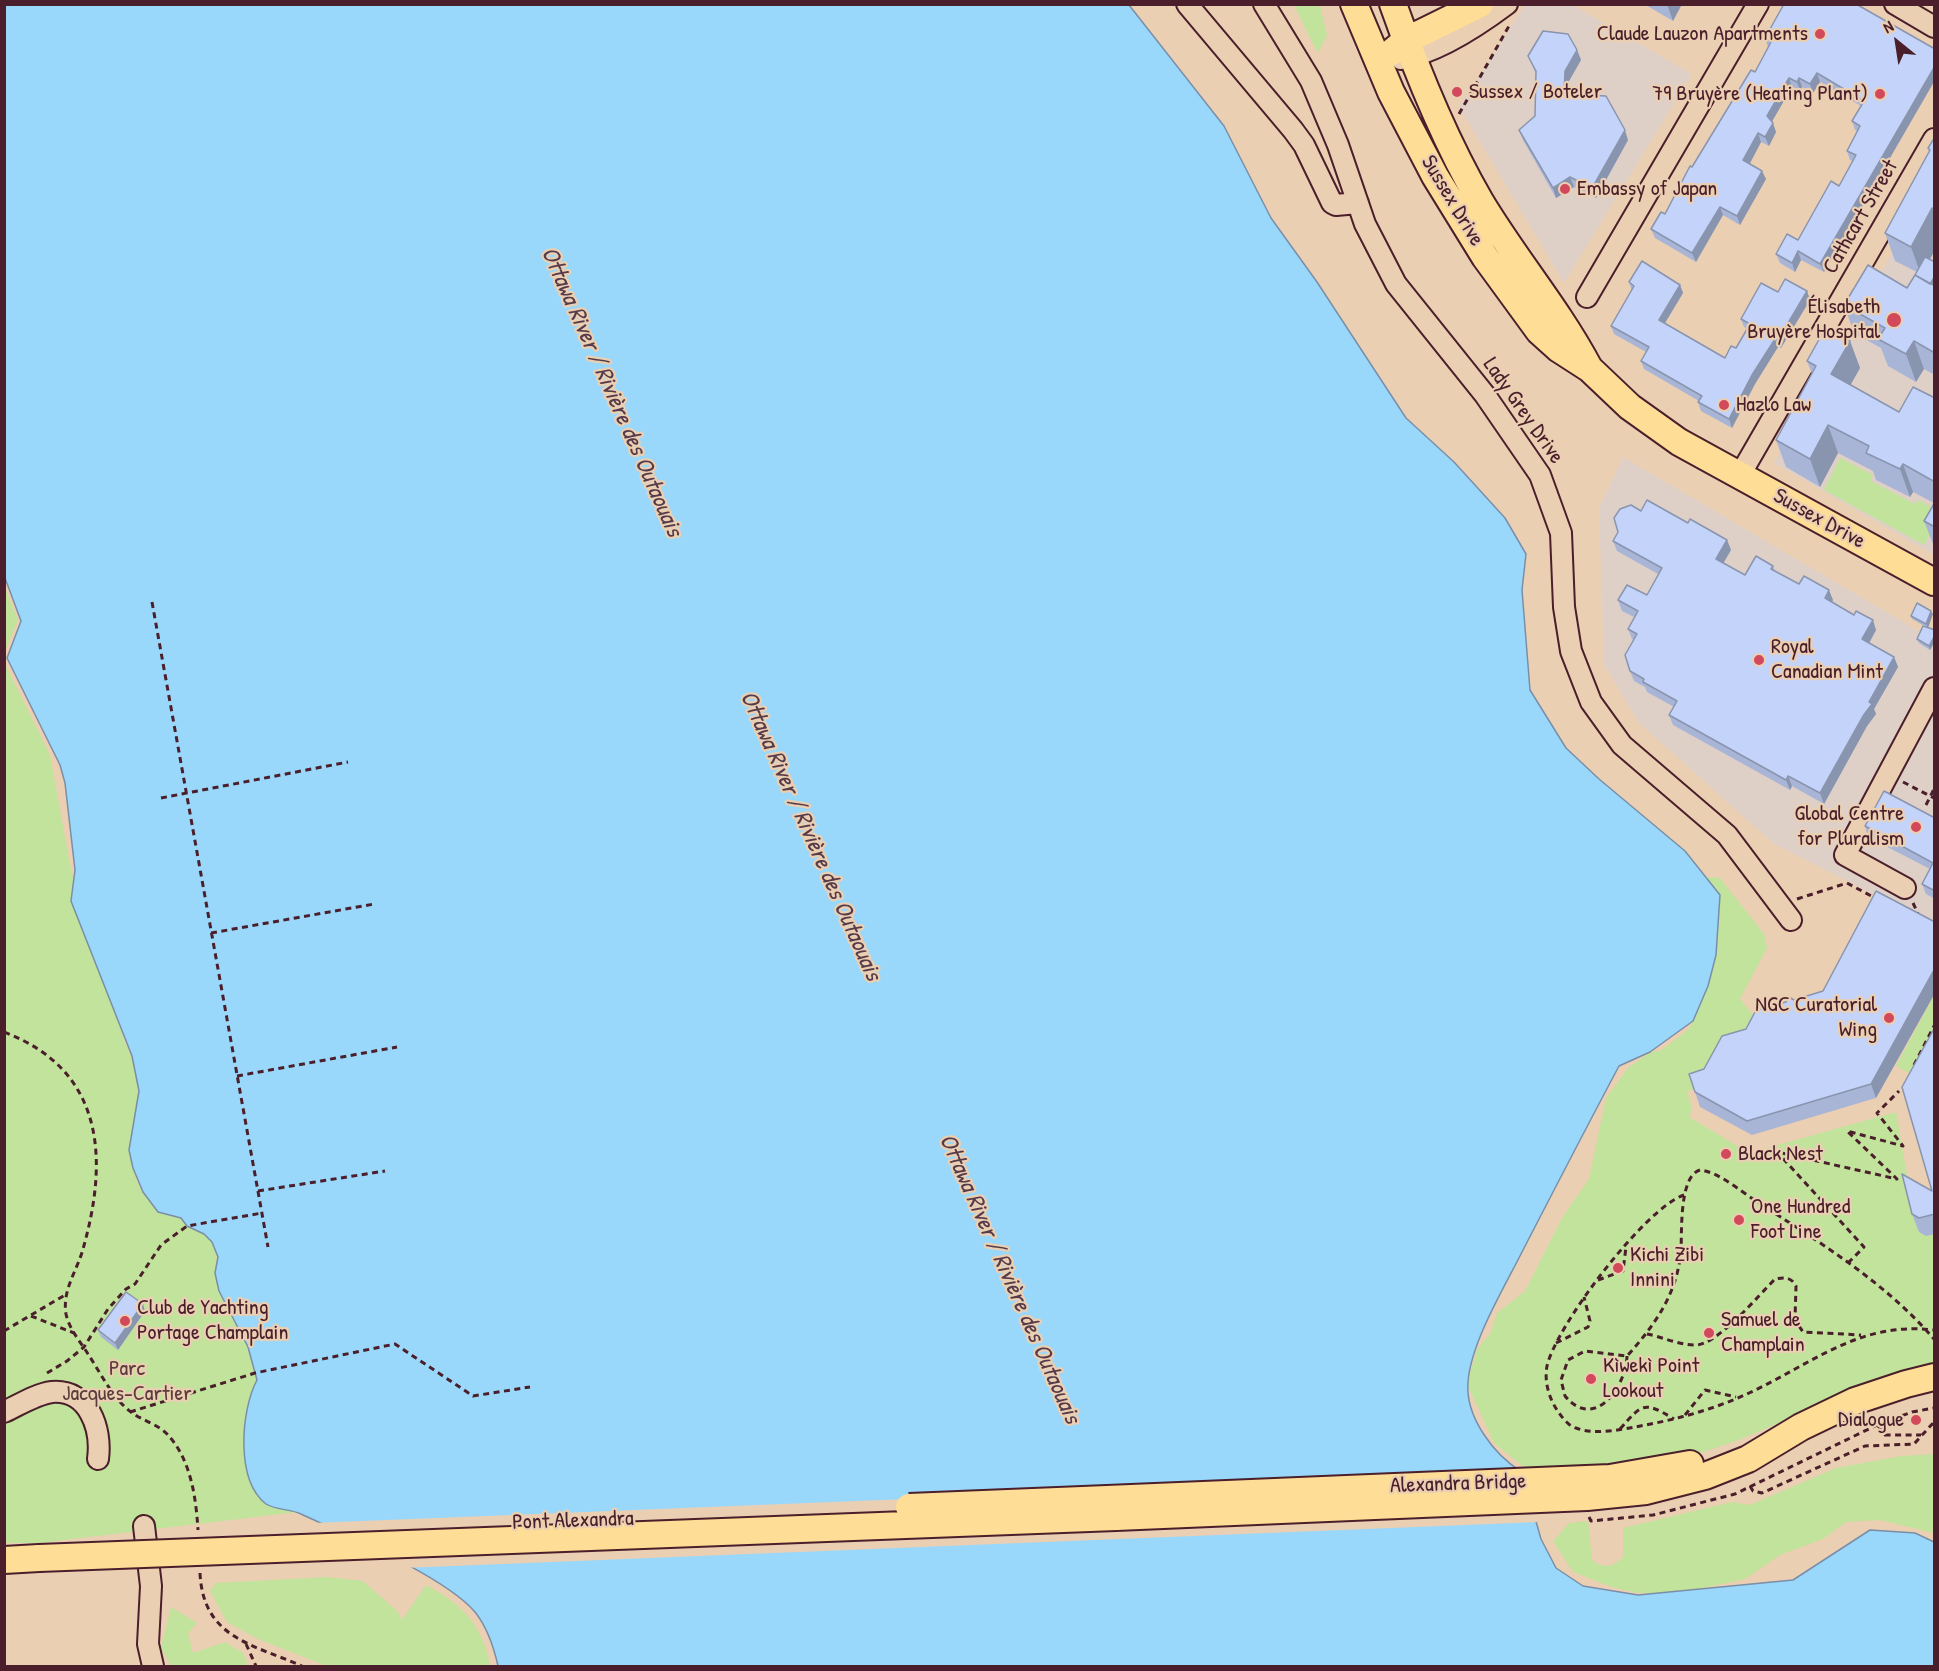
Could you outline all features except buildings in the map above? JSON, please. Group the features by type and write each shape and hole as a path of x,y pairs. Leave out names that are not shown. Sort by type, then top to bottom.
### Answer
{"main road":[{"name":"Sussex Drive","path":"1354,4 1377,63 1436,176 1485,257 1539,331 1559,349 1590,369 1630,407 1656,427 1935,582"},
{"name":"Sussex Drive","path":"1393,4 1408,49 1441,126 1480,202 1512,251 1559,315 1590,369"},
{"path":"1377,63 1408,49 1480,4"},
{"name":"Alexandra Bridge","path":"1107,1499 1587,1488 1641,1473 1697,1462 1801,1427 1855,1401 1935,1377"},
{"path":"4,1543 39,1550 1587,1488"},
{"name":"Pont Alexandra","path":"39,1550 1107,1499"},
{"path":"4,1560 39,1550"}],"street":[{"path":"1187,4 1299,137 1332,203 1339,205 1358,203"},
{"name":"Lady Grey Drive","path":"1264,4 1311,81 1338,145 1378,253 1396,284 1485,395 1540,475 1561,532 1564,607 1570,651 1591,702 1622,745 1727,835 1785,912"},
{"path":"1587,297 1758,4"},
{"path":"1895,4 1935,27"},
{"path":"1408,49 1463,33 1511,12"},
{"name":"Cathcart Street","path":"1740,475 1935,139"},
{"path":"1905,888 1845,855 1935,688"},
{"path":"4,1412 45,1394 64,1393 74,1396 92,1412 98,1437 98,1459"},
{"path":"144,1526 151,1586 148,1644 153,1666"}],"path":[{"path":"1458,116 1511,12"},
{"path":"152,602 268,1247"},
{"path":"161,798 348,762"},
{"path":"1888,774 1933,797"},
{"path":"1926,805 1933,797 1935,789"},
{"path":"1785,912 1847,883 1884,902"},
{"path":"211,933 375,904"},
{"path":"1909,1073 1935,1026"},
{"path":"4,1032 34,1045 55,1060 73,1082 91,1121 97,1167 94,1200 83,1249 65,1295 67,1316 74,1333 130,1412 165,1432 179,1453 197,1499 198,1533"},
{"path":"237,1076 397,1047"},
{"path":"1848,1263 1864,1247 1777,1152 1897,1179 1847,1131 1903,1146 1877,1113 1899,1091"},
{"path":"1627,1356 1585,1351 1574,1356 1562,1372 1565,1396 1583,1407 1596,1407 1610,1400 1625,1374 1627,1356 1647,1334 1665,1307 1674,1286 1679,1265 1684,1195 1691,1175 1700,1170 1706,1171 1848,1263 1909,1311 1935,1339"},
{"path":"258,1191 385,1171"},
{"path":"1684,1195 1673,1200 1654,1217 1626,1247 1584,1297 1555,1343 1547,1368 1547,1381 1552,1401 1564,1419 1578,1429 1620,1429 1674,1419 1738,1397 1830,1348 1866,1335"},
{"path":"40,1376 67,1361 84,1347 108,1309 126,1289 135,1284 160,1245 187,1226 262,1213"},
{"path":"1597,1281 1623,1271 1626,1247"},
{"path":"1647,1334 1695,1345 1706,1342 1722,1331 1775,1279 1783,1277 1790,1278 1796,1286 1795,1320 1803,1332 1866,1335 1925,1328 1935,1330"},
{"path":"4,1331 65,1295"},
{"path":"1555,1343 1588,1327 1590,1321 1584,1297"},
{"path":"31,1316 74,1333"},
{"path":"130,1412 255,1373 395,1344 472,1396 530,1387"},
{"path":"1684,1416 1705,1390 1712,1389 1738,1397"},
{"path":"1620,1429 1638,1409 1646,1406 1653,1406 1674,1419"},
{"path":"1869,1413 1885,1435 1921,1435"},
{"path":"1748,1480 1753,1491 1762,1493 1865,1446 1914,1444 1935,1422"},
{"path":"200,1564 202,1596 213,1618 232,1637 302,1666"},
{"path":"246,1642 256,1666"}],"shaded area":[{"name":"Embassy of Japan","path":"1525,5 1573,5 1692,74 1564,283 1459,107"},
{"name":"Élisabeth Bruyère Hospital","path":"1934,178 1934,555 1774,463"},
{"path":"1623,457 1934,640 1934,925 1774,844 1639,723 1604,665 1599,508"}],"green space":[{"path":"1294,5 1320,5 1327,35 1319,51 1316,50"},
{"path":"1840,458 1873,475 1871,481 1915,504 1919,500 1934,509 1934,527 1924,545 1824,490"},
{"path":"5,588 18,620 5,651"},
{"name":"Parc Jacques-Cartier","path":"4,662 50,755 71,870 134,1066 138,1086 132,1151 135,1177 144,1194 156,1207 181,1218 213,1244 218,1289 245,1340 257,1380 247,1409 245,1426 245,1462 249,1478 256,1492 266,1503 297,1512 39,1543 5,1543"},
{"path":"1708,877 1720,878 1764,934 1767,948 1740,999 1761,1025 1695,1089 1687,1091 1692,1108 1689,1117 1749,1153 1896,1112 1912,1204 1934,1234 1934,1367 1874,1383 1741,1439 1680,1460 1530,1472 1494,1443 1467,1384 1477,1349 1490,1334 1497,1313 1525,1291 1562,1218 1589,1179 1606,1098 1628,1068 1650,1052 1660,1051 1689,1029 1696,1015 1711,911 1705,886"},
{"path":"1934,996 1934,1051 1920,1079 1896,1066"},
{"path":"1934,1454 1934,1533 1880,1520 1846,1522 1823,1539 1780,1555 1745,1579 1680,1593 1638,1593 1612,1587 1573,1572 1553,1541 1569,1523 1588,1521 1592,1560 1604,1566 1612,1565 1623,1557 1623,1528 1732,1502 1750,1505 1836,1468 1901,1456"},
{"path":"327,1577 363,1581 398,1612 402,1620 426,1585 439,1592 460,1608 476,1627 487,1651 490,1666 327,1666 258,1639 227,1622 210,1591 216,1583"},
{"path":"171,1607 197,1623 188,1633 193,1653 225,1642 243,1653 248,1666 171,1666 161,1648"}],"water":[{"name":"Ottawa River / Rivière des Outaouais","path":"5,5 1129,5 1224,126 1271,218 1317,282 1406,418 1454,462 1505,518 1526,554 1522,590 1530,690 1566,748 1599,779 1685,851 1720,895 1716,955 1708,986 1693,1021 1650,1052 1619,1066 1489,1315 1475,1350 1468,1382 1468,1395 1476,1421 1483,1434 1501,1456 1522,1472 1541,1539 1556,1568 1583,1586 1638,1595 1793,1580 1870,1530 1915,1533 1934,1542 1934,1666 498,1666 490,1638 475,1612 441,1584 343,1533 297,1512 266,1504 256,1493 249,1479 245,1462 247,1409 257,1380 248,1347 219,1291 215,1273 218,1257 212,1242 204,1234 187,1226 181,1218 158,1212 143,1192 133,1168 129,1150 139,1091 132,1056 71,901 75,870 65,783 60,765 7,658 21,621 5,578"}],"pier":[{"path":"1525,1474 1539,1522 403,1568 313,1523"}],"place":[{"name":"Claude Lauzon Apartments","path":"1820,34"},
{"name":"Sussex / Boteler","path":"1457,92"},
{"name":"79 Bruyère (Heating Plant)","path":"1880,94"},
{"name":"Embassy of Japan","path":"1565,189"},
{"name":"Élisabeth Bruyère Hospital","path":"1894,320"},
{"name":"Hazlo Law","path":"1724,405"},
{"name":"Royal Canadian Mint","path":"1759,660"},
{"name":"Global Centre for Pluralism","path":"1916,827"},
{"name":"NGC Curatorial Wing","path":"1889,1018"},
{"name":"Black Nest","path":"1726,1154"},
{"name":"One Hundred Foot Line","path":"1739,1220"},
{"name":"Kichi Zibi Innini","path":"1618,1268"},
{"name":"Club de Yachting Portage Champlain","path":"125,1321"},
{"name":"Samuel de Champlain","path":"1709,1333"},
{"name":"Kìwekì Point Lookout","path":"1591,1379"},
{"name":"Dialogue","path":"1916,1420"}]}
